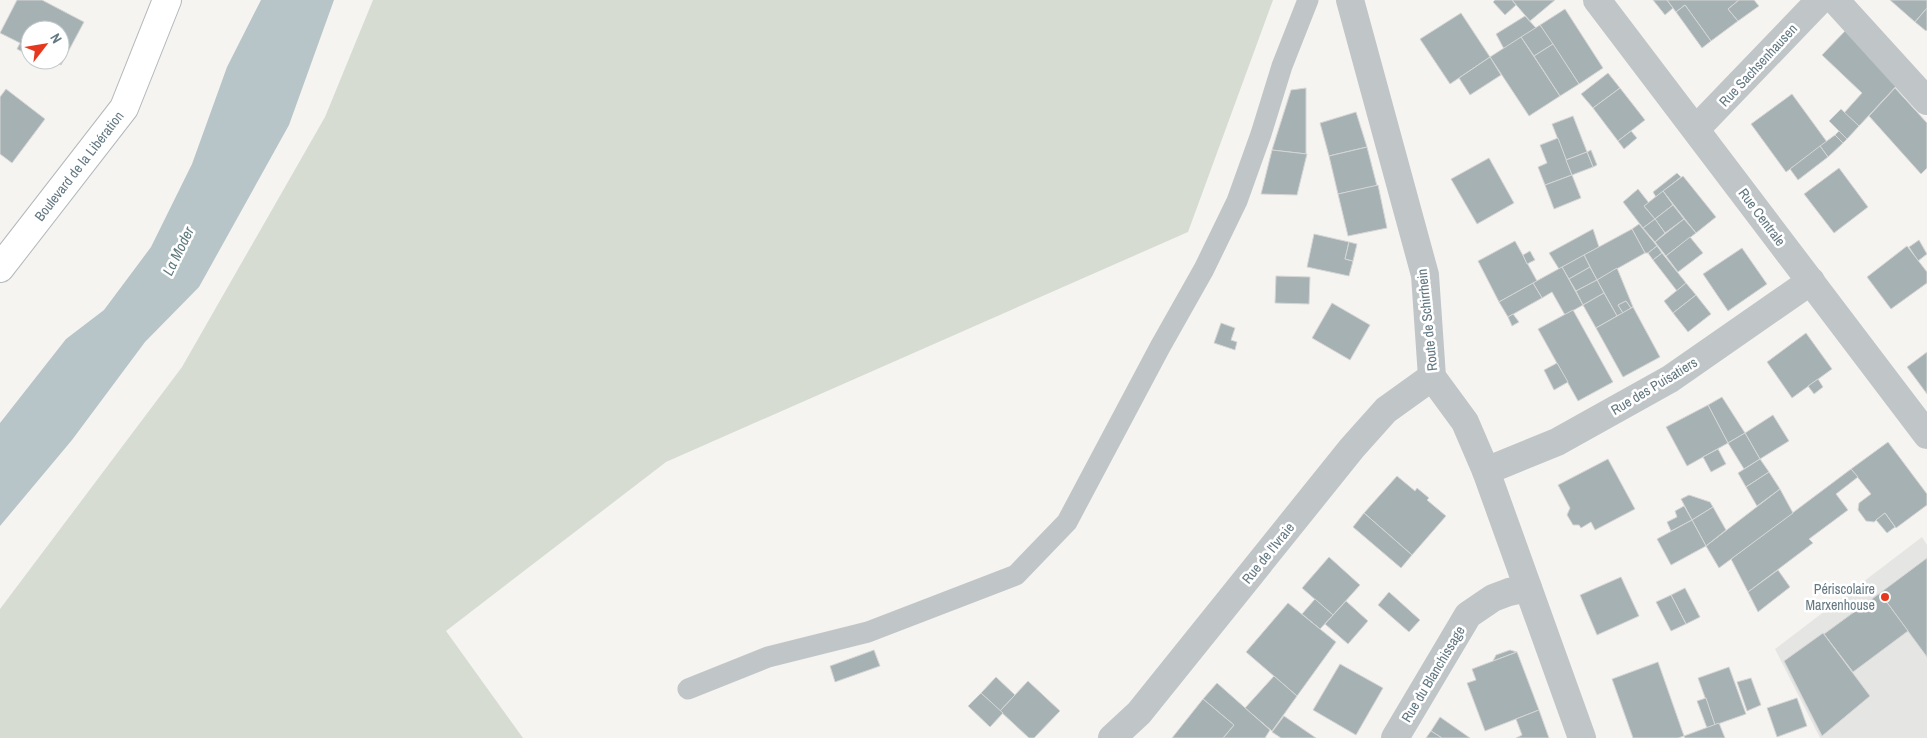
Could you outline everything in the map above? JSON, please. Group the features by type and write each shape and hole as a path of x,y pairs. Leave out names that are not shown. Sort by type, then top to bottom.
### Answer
{"main road":[{"name":"Boulevard de la Libération","path":"0,268 124,108 167,0"}],"street":[{"name":"Route de Schirrhein","path":"1350,0 1425,275 1432,377 1465,422 1486,471 1582,738"},
{"name":"Rue Centrale","path":"1597,0 1927,435"},
{"name":"Rue Sachsenhausen","path":"1696,129 1820,0"},
{"path":"1835,0 1927,101"},
{"name":"Rue des Puisatiers","path":"1486,471 1557,442 1670,379 1811,281"},
{"name":"Rue de l'Ivraie","path":"1112,738 1138,713 1352,448 1386,410 1432,377"},
{"name":"Rue du Blanchissage","path":"1395,738 1468,615 1493,598 1528,588"}],"lane":[{"path":"688,689 768,657 868,632 1016,575 1067,522 1160,347 1204,269 1236,201 1261,134 1282,66 1308,0"}],"shaded area":[{"path":"373,0 1273,0 1188,232 666,462 446,631 523,738 0,738 0,609 182,367 325,117"},
{"name":"Périscolaire Marxenhouse","path":"1922,537 1927,545 1927,738 1820,738 1775,649"}],"water":[{"name":"La Moder","path":"261,0 334,0 289,125 199,287 145,342 72,440 0,526 0,423 66,339 104,310 151,247 192,164 227,67"}],"building":[{"path":"17,0 42,0 84,22 70,48 70,20 20,20 20,43 0,33"},
{"path":"1495,0 1512,0 1516,5 1505,15 1493,2"},
{"path":"1512,0 1555,0 1530,21"},
{"path":"1653,0 1667,0 1673,8 1665,15"},
{"path":"1667,0 1739,0 1728,9 1738,21 1711,41 1685,5 1676,12"},
{"path":"1739,0 1754,0 1759,6 1738,21 1728,9"},
{"path":"1890,0 1927,0 1927,8 1915,22"},
{"path":"1685,5 1711,41 1702,48 1676,12"},
{"path":"1927,8 1927,30 1926,31 1915,22"},
{"path":"1565,9 1603,68 1579,84 1540,25"},
{"path":"1461,13 1490,57 1450,84 1420,39"},
{"path":"1525,16 1536,28 1504,49 1496,34"},
{"path":"1540,25 1553,44 1534,56 1521,37"},
{"path":"1846,30 1900,82 1859,126 1844,113 1862,93 1822,55"},
{"path":"1521,37 1560,96 1529,116 1490,57"},
{"path":"1553,44 1579,84 1560,96 1534,56"},
{"path":"1490,57 1501,75 1470,95 1459,78"},
{"path":"1608,73 1620,88 1593,108 1581,94"},
{"path":"1306,88 1306,154 1272,150 1291,90"},
{"path":"1620,88 1645,120 1618,141 1593,108"},
{"path":"1895,88 1927,123 1927,168 1921,174 1869,116"},
{"path":"6,89 45,119 12,163 0,154 0,97"},
{"path":"1792,94 1827,142 1786,172 1751,124"},
{"path":"1841,109 1859,126 1847,139 1829,121"},
{"path":"1356,112 1367,147 1329,156 1320,123"},
{"path":"1573,116 1587,152 1566,160 1552,124"},
{"path":"1631,131 1637,138 1624,149 1618,141"},
{"path":"1839,131 1847,139 1843,143 1835,135"},
{"path":"1835,135 1843,143 1828,157 1820,146"},
{"path":"1558,138 1572,175 1545,185 1538,167 1547,163 1540,145"},
{"path":"1820,146 1828,157 1798,180 1790,169"},
{"path":"1367,147 1377,186 1338,194 1329,156"},
{"path":"1272,150 1307,154 1297,195 1261,194"},
{"path":"1591,150 1597,165 1593,167 1587,152"},
{"path":"1587,152 1593,167 1572,175 1566,160"},
{"path":"1489,158 1514,203 1477,224 1451,179"},
{"path":"1839,168 1868,207 1834,233 1804,194"},
{"path":"1677,173 1681,177 1656,197 1653,192"},
{"path":"1572,175 1581,198 1554,209 1545,185"},
{"path":"1683,176 1716,217 1696,233 1663,191"},
{"path":"1378,185 1387,228 1348,236 1338,194"},
{"path":"1638,189 1649,203 1644,206 1655,219 1643,228 1623,202"},
{"path":"1663,191 1673,205 1655,219 1644,206"},
{"path":"1673,205 1684,219 1665,233 1655,219"},
{"path":"1655,219 1665,233 1655,242 1643,228"},
{"path":"1684,219 1696,233 1666,256 1655,242"},
{"path":"1639,224 1657,246 1648,253 1645,253 1632,229"},
{"path":"1593,229 1599,247 1559,269 1549,253"},
{"path":"1632,229 1645,253 1597,280 1584,255"},
{"path":"1314,234 1349,242 1345,259 1353,261 1349,276 1307,267"},
{"path":"1690,237 1703,253 1678,272 1666,256"},
{"path":"1919,240 1927,254 1918,261 1909,247"},
{"path":"1515,241 1537,281 1499,302 1478,261"},
{"path":"1349,242 1357,244 1353,261 1345,259"},
{"path":"1657,246 1662,253 1653,260 1648,253"},
{"path":"1907,246 1927,272 1927,283 1891,309 1867,277"},
{"path":"1742,248 1767,284 1728,311 1703,274"},
{"path":"1530,251 1535,260 1527,264 1523,255"},
{"path":"1662,253 1686,283 1677,291 1653,260"},
{"path":"1584,255 1590,267 1569,279 1562,267"},
{"path":"1562,267 1583,305 1565,315 1552,292 1542,298 1533,283"},
{"path":"1590,267 1597,280 1576,291 1569,279"},
{"path":"1617,268 1633,307 1631,308 1626,301 1618,305 1623,313 1617,316 1597,280"},
{"path":"1276,276 1310,277 1309,304 1275,303"},
{"path":"1597,280 1604,293 1583,305 1576,291"},
{"path":"1533,283 1542,298 1508,317 1499,302"},
{"path":"1686,283 1696,295 1673,313 1664,301"},
{"path":"1604,293 1617,316 1596,328 1583,305"},
{"path":"1696,295 1711,314 1688,332 1673,313"},
{"path":"1626,301 1631,308 1623,313 1618,305"},
{"path":"1332,303 1370,325 1350,360 1312,338"},
{"path":"1633,307 1660,357 1623,377 1596,328"},
{"path":"1573,310 1613,382 1578,401 1538,329"},
{"path":"1513,314 1519,322 1512,326 1508,317"},
{"path":"1221,323 1235,328 1231,340 1237,342 1235,350 1214,343"},
{"path":"1806,333 1832,369 1792,398 1767,362"},
{"path":"1927,352 1927,394 1907,367"},
{"path":"1557,363 1568,382 1554,390 1544,370"},
{"path":"1818,379 1823,387 1814,394 1808,386"},
{"path":"1722,397 1745,433 1728,443 1708,405"},
{"path":"1708,405 1728,443 1687,466 1666,427"},
{"path":"1773,415 1789,441 1760,459 1745,433"},
{"path":"1745,433 1760,459 1744,469 1728,443"},
{"path":"1888,442 1927,494 1927,505 1896,528 1885,513 1874,522 1866,521 1858,510 1859,503 1871,494 1851,469"},
{"path":"1718,449 1726,464 1711,472 1703,457"},
{"path":"1608,459 1635,509 1595,530 1591,522 1581,528 1579,525 1573,525 1567,515 1570,508 1558,485"},
{"path":"1760,459 1769,472 1746,487 1738,473"},
{"path":"1851,469 1858,477 1836,494 1848,510 1809,539 1813,543 1748,592 1731,559"},
{"path":"1769,472 1780,489 1757,506 1746,487"},
{"path":"1397,476 1415,491 1417,488 1429,498 1427,500 1446,516 1412,555 1364,513"},
{"path":"1780,489 1793,513 1719,568 1706,546"},
{"path":"1689,495 1710,502 1713,507 1692,520 1681,499"},
{"path":"1684,506 1692,520 1671,531 1667,522 1677,517 1675,511"},
{"path":"1713,507 1726,530 1706,546 1692,520"},
{"path":"1364,513 1412,555 1401,568 1353,527"},
{"path":"1885,513 1895,527 1887,533 1876,520"},
{"path":"1692,520 1706,546 1671,565 1657,539"},
{"path":"1329,557 1360,585 1333,615 1302,588"},
{"path":"1927,558 1927,657 1880,593"},
{"path":"1778,570 1790,587 1758,612 1748,592"},
{"path":"1621,577 1639,616 1597,635 1580,595"},
{"path":"1685,588 1700,617 1686,624 1671,595"},
{"path":"1389,592 1420,620 1409,632 1378,605"},
{"path":"1880,593 1908,631 1853,672 1824,634"},
{"path":"1671,595 1686,624 1671,631 1656,602"},
{"path":"1315,599 1333,615 1320,629 1302,614"},
{"path":"1346,601 1368,621 1348,644 1325,624"},
{"path":"1288,603 1336,642 1297,696 1246,652"},
{"path":"1823,633 1870,696 1822,736 1784,661"},
{"path":"874,650 880,666 835,682 830,666"},
{"path":"1510,650 1517,652 1493,661 1496,655"},
{"path":"1517,652 1539,710 1485,731 1467,683 1476,680 1472,669"},
{"path":"1658,662 1684,736 1678,738 1633,738 1612,679"},
{"path":"1340,664 1383,688 1356,735 1313,710"},
{"path":"1729,667 1746,714 1715,725 1698,678"},
{"path":"1274,676 1297,696 1272,731 1245,708"},
{"path":"996,677 1015,695 1000,711 981,693"},
{"path":"1751,678 1761,705 1747,711 1737,682"},
{"path":"1028,681 1060,711 1034,738 1029,738 1000,711"},
{"path":"1217,683 1270,730 1265,738 1223,738 1234,725 1203,699"},
{"path":"981,693 1003,713 990,727 968,706"},
{"path":"1706,698 1715,725 1707,728 1697,701"},
{"path":"1797,698 1807,726 1777,737 1767,708"},
{"path":"1203,699 1234,725 1223,738 1172,738"},
{"path":"1539,710 1549,738 1516,738 1522,735 1516,719"},
{"path":"1284,716 1316,738 1281,738 1272,732"},
{"path":"1440,717 1470,738 1442,738 1431,731"},
{"path":"1719,723 1725,738 1685,738 1684,736"},
{"path":"1431,731 1442,738 1426,738"}],"place":[{"name":"Périscolaire Marxenhouse","path":"1885,597"}]}
